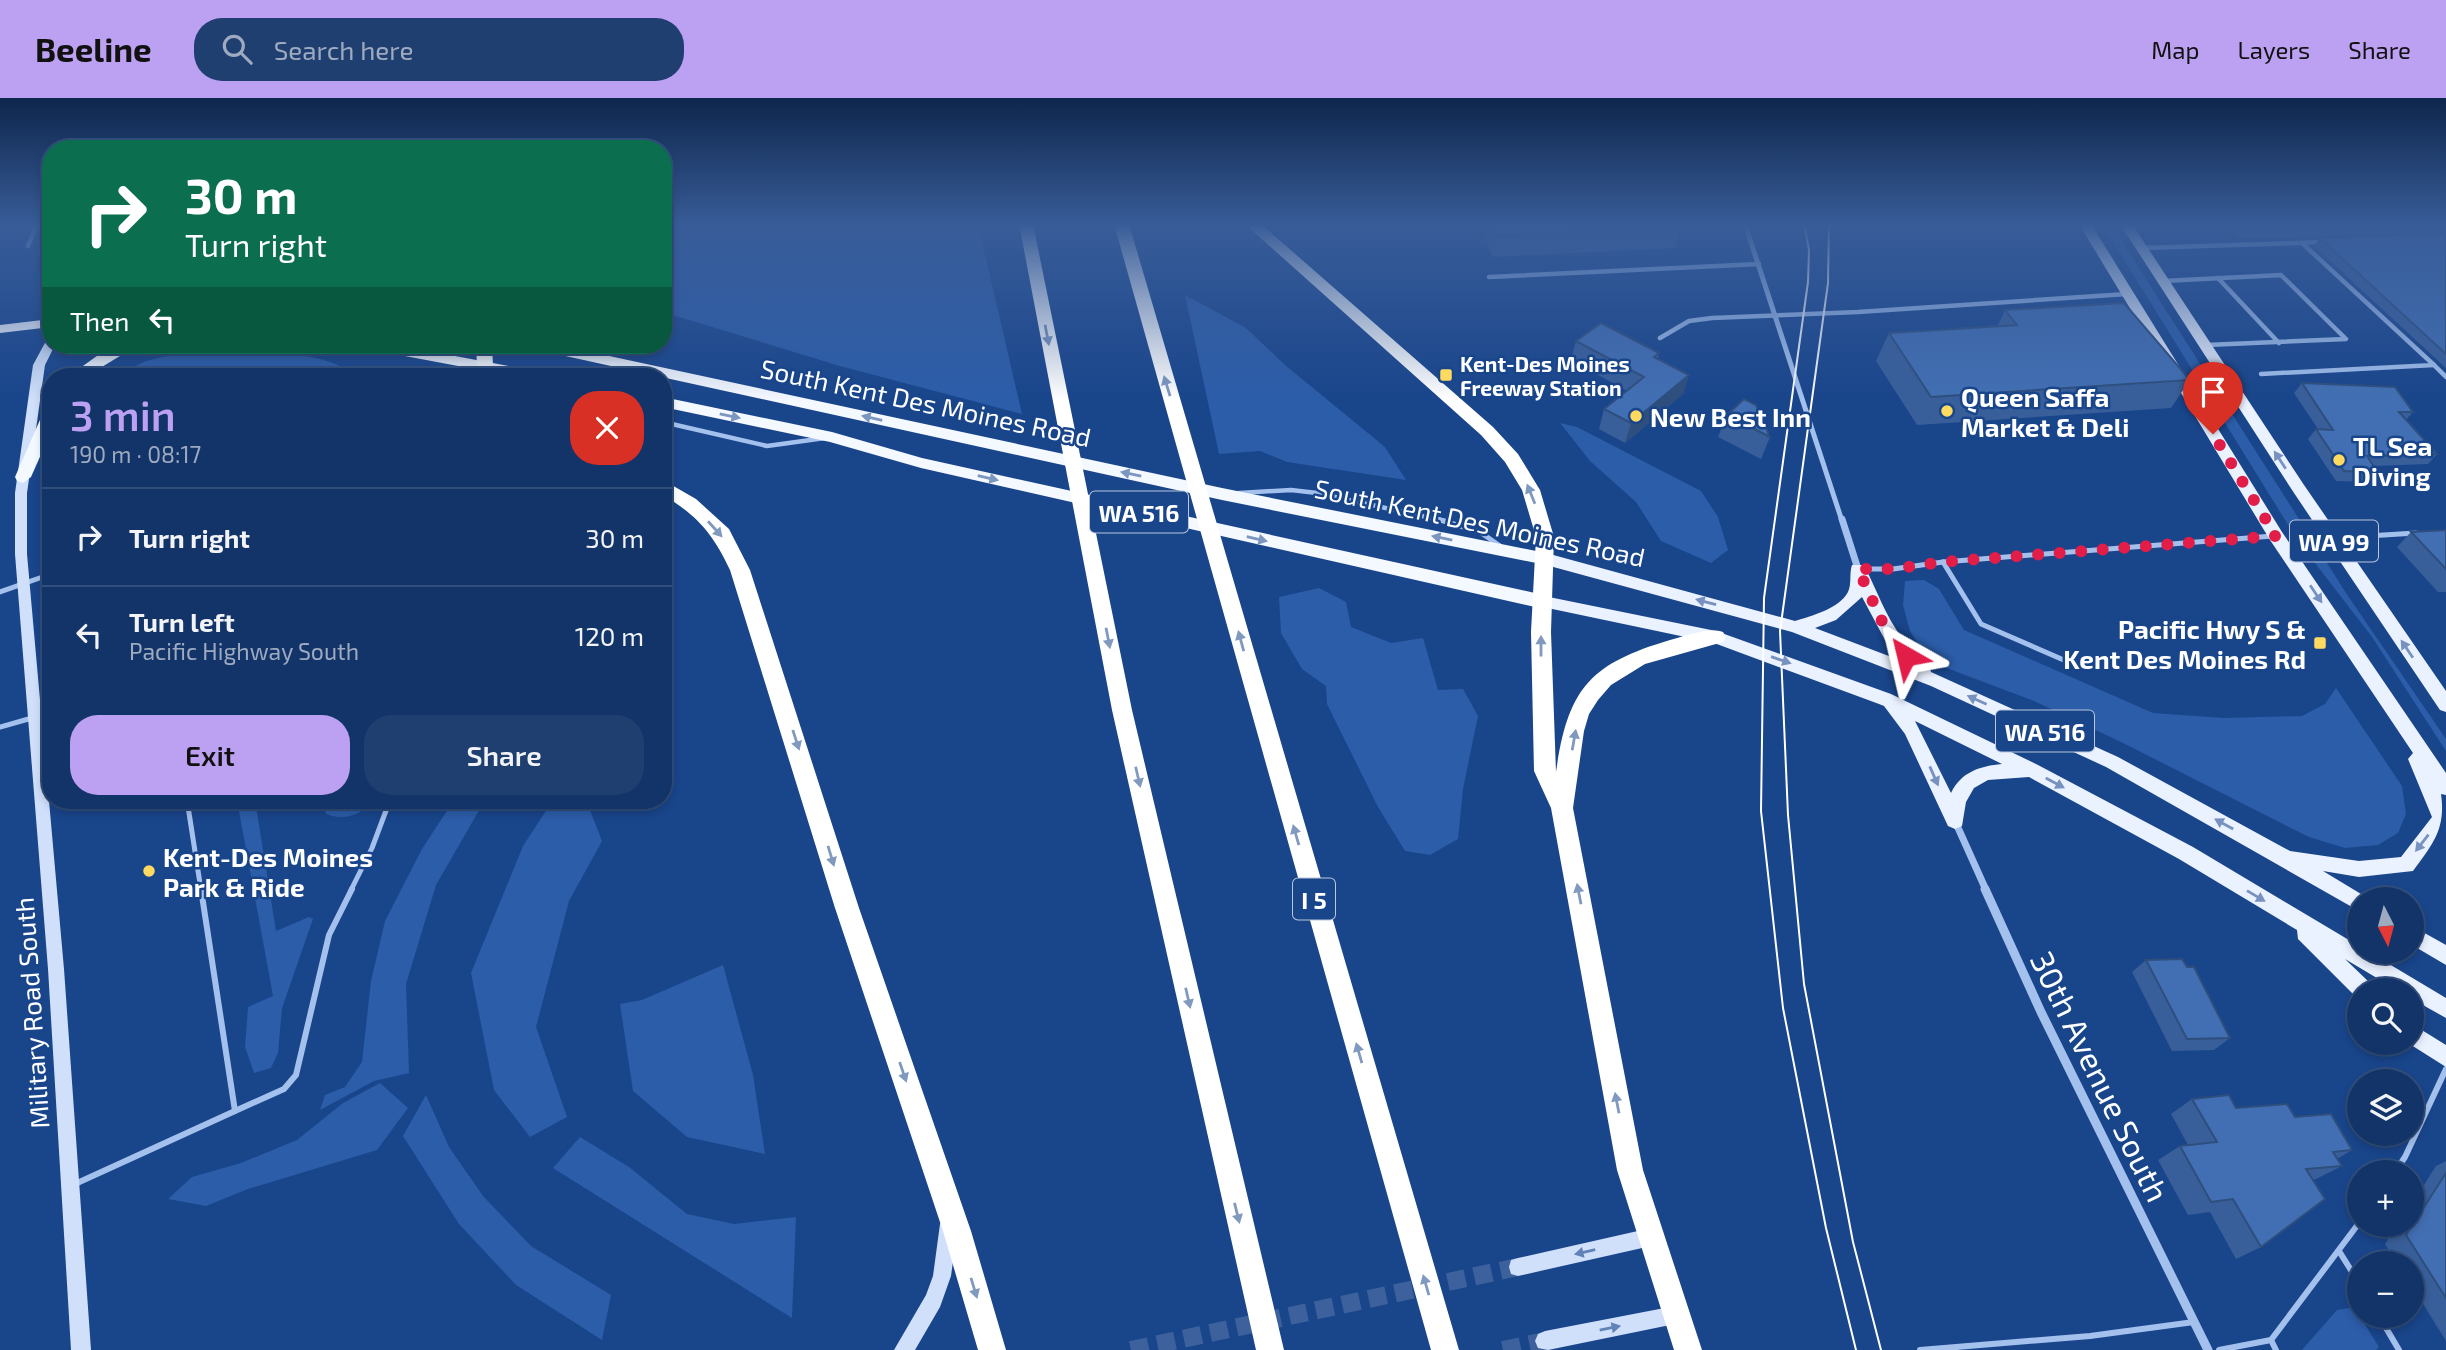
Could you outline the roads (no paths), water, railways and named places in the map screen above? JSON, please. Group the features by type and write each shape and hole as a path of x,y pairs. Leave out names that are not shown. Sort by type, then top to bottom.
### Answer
{"highway":[{"path":"1037,282 1122,710 1270,1350"},
{"name":"I 5","path":"1138,282 1445,1350"},
{"path":"1318,282 1476,421 1512,458 1531,490 1545,537 1541,668 1545,771 1562,808 1630,1170 1688,1350"},
{"path":"0,328 42,324"},
{"path":"89,368 111,354"},
{"path":"412,354 474,368"},
{"name":"South Kent Des Moines Road","path":"583,354 647,368"},
{"name":"South Kent Des Moines Road","path":"672,373 1222,494 1546,559"},
{"name":"South Kent Des Moines Road","path":"672,404 832,437 973,475 1544,602"},
{"path":"23,477 42,433"},
{"path":"672,492 690,503 722,534 740,569 847,908 950,1212 992,1350"},
{"path":"1562,808 1578,713 1593,692 1618,668 1657,649 1716,637"}],"main road":[{"name":"WA 99","path":"2120,282 2276,536 2446,788"},
{"name":"WA 99","path":"2164,282 2446,705"},
{"name":"Military Road South","path":"42,733 35,717 21,514 23,477 39,365 44,354"},
{"name":"South Kent Des Moines Road","path":"1546,559 1796,627 1937,681 2112,762 2284,857 2347,896"},
{"path":"1796,627 1822,621 1838,613 1856,594 1858,569"},
{"path":"1858,569 1894,643 1937,681"},
{"name":"South Kent Des Moines Road","path":"1544,602 1716,637 1885,699 2032,770 2186,853 2446,1009"},
{"path":"1885,699 1902,714 1912,730 1955,821"},
{"path":"2284,857 2359,869 2406,865 2442,818 2400,717"},
{"path":"1955,821 1955,801 1968,782 1993,772 2032,770"},
{"name":"Military Road South","path":"48,809 81,1350"},
{"path":"2285,913 2350,978"},
{"path":"2424,942 2446,956"},
{"path":"2424,1042 2446,1057"},
{"path":"904,1350 933,1300 942,1276 950,1212"},
{"path":"1518,1267 1651,1237"},
{"path":"1545,1341 1675,1315"}],"street":[{"path":"1765,282 1858,569"},
{"name":"30th Avenue South","path":"1955,821 2041,1012 2208,1350"}],"lane":[{"path":"2222,282 2279,343"},
{"path":"2204,345 2346,340 2288,282"},
{"path":"2345,282 2446,377"},
{"path":"1660,338 1689,321 2127,294"},
{"path":"2261,374 2434,365"},
{"path":"672,424 767,446 832,437"},
{"path":"2332,538 2420,532"},
{"path":"1858,569 1893,569 1943,562 2276,536"},
{"path":"1943,562 1981,624 2073,664"},
{"path":"0,592 42,577"},
{"path":"0,727 35,717"},
{"path":"188,809 235,1111"},
{"path":"69,1186 284,1089 296,1075 329,935 372,848 387,809"},
{"path":"2403,1160 2446,1069"},
{"path":"2219,1350 2271,1340 2349,1237"},
{"path":"2339,1251 2347,1264"},
{"path":"1920,1350 2090,1336 2194,1322"},
{"path":"2386,1328 2399,1350"},
{"path":"2271,1340 2276,1350"}],"tunnel":[{"path":"1131,1350 1518,1267"},
{"path":"1503,1350 1545,1341"}],"tram line":[{"path":"1808,282 1764,598 1761,811 1783,1008 1826,1228 1856,1350"},
{"path":"1828,282 1780,631 1788,815 1804,984 1853,1242 1881,1350"}],"place":[{"name":"Kent-Des Moines Freeway Station","path":"1446,375"},
{"name":"Queen Saffa Market & Deli","path":"1947,411"},
{"name":"New Best Inn","path":"1636,416"},
{"name":"TL Sea Diving","path":"2339,460"},
{"name":"Pacific Hwy S & Kent Des Moines Rd","path":"2320,643"},
{"name":"Kent-Des Moines Park & Ride","path":"149,871"}]}
